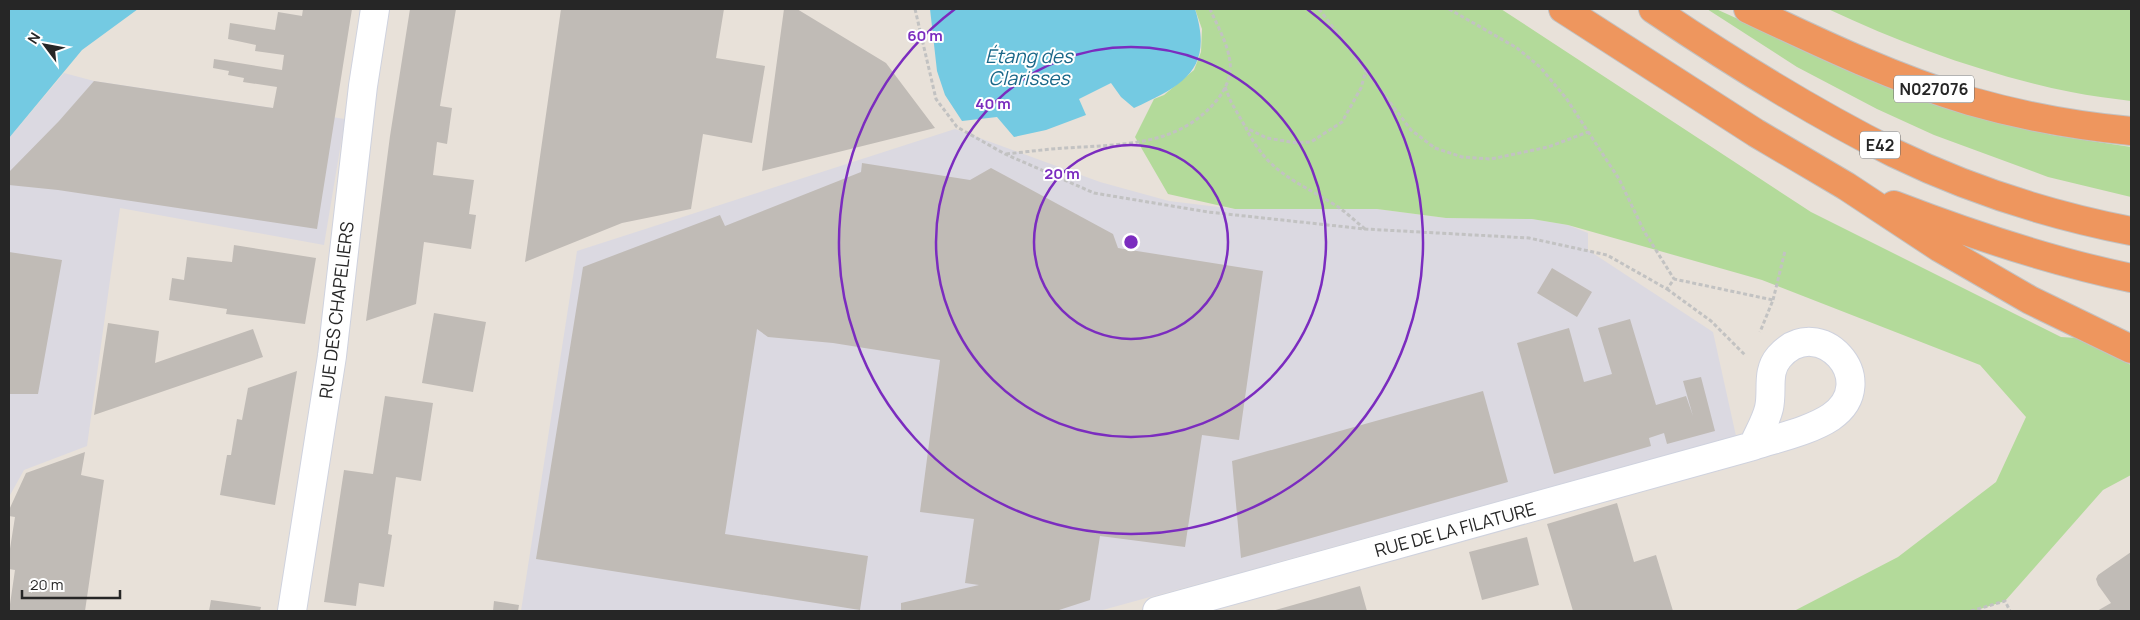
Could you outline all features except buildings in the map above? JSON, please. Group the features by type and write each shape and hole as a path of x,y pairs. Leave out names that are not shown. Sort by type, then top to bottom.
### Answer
{"highway":[{"path":"1564,9 1756,134 1846,186 1940,248 2030,300 2131,348"},
{"name":"E42","path":"1653,9 1789,96 1894,153 1953,178 2059,214 2131,230"},
{"name":"N027076","path":"1748,9 1859,60 1920,84 1971,101 2072,123 2131,131"},
{"path":"1846,186 1973,235 2085,268 2131,278"}],"street":[{"name":"RUE DES CHAPELIERS","path":"292,611 332,356 363,86 375,9"},
{"name":"RUE DE LA FILATURE","path":"1157,611 1753,446 1819,424 1841,408 1850,389 1850,378 1845,362 1835,350 1819,343 1802,343 1786,350 1778,358 1770,376 1772,392 1769,410 1753,446"}],"path":[{"path":"915,9 936,99 957,126 1005,154 1094,192 1208,212 1365,229 1529,238 1607,255 1667,289 1711,321 1770,376"},
{"path":"1005,154 1058,148 1130,144 1161,138 1189,125 1208,111 1230,77 1230,62 1210,9"},
{"path":"1320,9 1411,130 1436,148 1462,157 1491,159 1529,152 1588,132"},
{"path":"1449,9 1517,48 1540,67 1566,98 1619,178 1644,231 1674,279 1773,300"},
{"path":"1246,128 1267,138 1297,143 1310,142 1342,122 1361,88 1366,69"},
{"path":"1225,87 1255,146 1272,165 1302,187 1336,205 1365,229"},
{"path":"1758,334 1773,300 1785,251"},
{"path":"1667,289 1674,279"},
{"path":"1746,355 1750,348"},
{"path":"1971,611 2005,601 2010,611"}],"shaded area":[{"path":"64,73 94,81 345,119 324,245 120,208 87,446 24,470 9,497 9,138"},
{"path":"955,129 1100,182 1169,201 1235,209 1377,209 1446,218 1532,219 1568,225 1588,233 1588,250 1713,332 1736,436 1099,611 521,611 577,251"}],"green space":[{"path":"1195,9 1501,9 1811,212 2061,337 2077,338 2131,365 2131,475 2103,490 2005,601 1974,611 1794,611 1898,557 1996,482 2026,417 1980,365 1762,280 1568,225 1532,219 1446,218 1377,209 1235,209 1168,194 1135,137 1154,99 1164,95 1194,70 1201,52 1202,29"},
{"path":"1707,9 1716,9 1844,67 1931,102 2052,135 2131,147 2131,197 2048,177 1934,135 1877,109 1797,67"},
{"path":"1828,9 2131,9 2131,101 2071,92 1978,68 1917,47"}],"water":[{"path":"9,9 138,9 82,50 9,138"},
{"name":"Étang des Clarisses","path":"930,9 1195,9 1200,30 1201,47 1197,61 1190,72 1180,82 1152,100 1134,108 1121,97 1111,83 1079,99 1086,115 1046,130 1014,137 997,117 962,121 945,95 937,71"}]}
